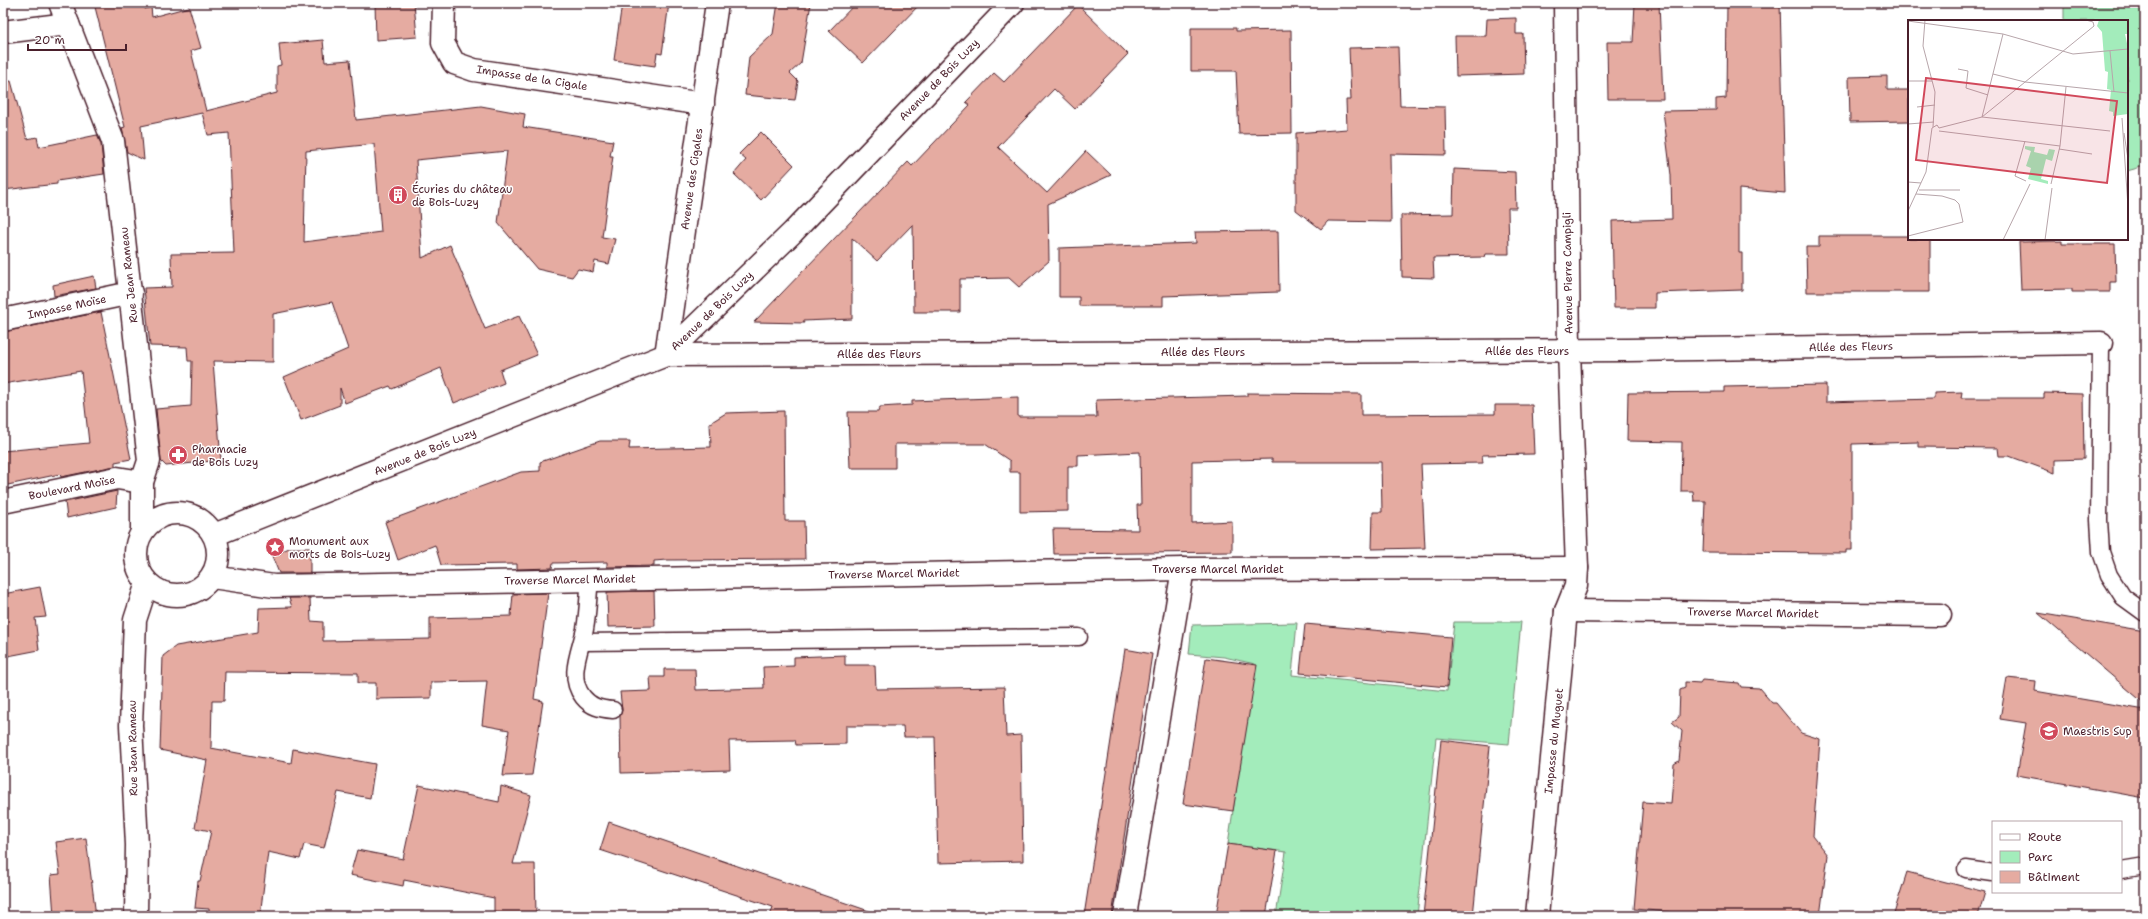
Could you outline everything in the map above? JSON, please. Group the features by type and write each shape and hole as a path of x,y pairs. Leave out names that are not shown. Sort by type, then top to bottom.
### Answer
{"street":[{"name":"Rue Jean Rameau","path":"60,3 113,141 149,461 142,482 142,532"},
{"name":"Impasse de la Cigale","path":"444,3 443,43 454,64 474,70 703,104"},
{"name":"Avenue des Cigales","path":"666,355 717,3"},
{"name":"Avenue de Bois Luzy","path":"214,536 666,355 793,232 1013,3"},
{"name":"Avenue Pierre Campigli","path":"1565,3 1569,350 1577,568"},
{"path":"3,32 68,24"},
{"name":"Impasse Moïse","path":"3,320 131,293"},
{"name":"Allée des Fleurs","path":"666,355 1569,350 2101,343"},
{"name":"Boulevard Moïse","path":"3,502 117,478 142,482"},
{"path":"180,513 200,520 214,536 218,549 218,564 212,577 199,590 181,596 162,593 147,583 138,567 136,549 142,532 158,518 180,513"},
{"name":"Traverse Marcel Maridet","path":"212,577 274,586 1183,569 1577,568"},
{"name":"Impasse du Muguet","path":"1537,916 1566,611 1576,586 1577,568"},
{"path":"1124,916 1183,569"},
{"name":"Rue Jean Rameau","path":"136,916 136,845 131,717 135,620 147,583"},
{"name":"Traverse Marcel Maridet","path":"1566,611 1940,615"}],"lane":[{"name":"Allée des Fleurs","path":"2101,343 2099,520 2101,552 2109,575 2123,597 2145,613"},
{"path":"590,580 585,627 574,671 576,688 587,702 600,709 613,710"},
{"path":"582,642 1079,637"},
{"path":"2122,870 2142,865 2145,866"},
{"path":"1966,869 1992,873"}],"green space":[{"path":"2064,3 2145,3 2145,166 2128,171 2128,20 2064,20"},
{"path":"1454,622 1521,622 1509,744 1436,738 1417,916 1276,916 1286,852 1228,844 1255,664 1224,657 1189,654 1192,625 1297,623 1292,675 1447,691"}],"building":[{"path":"94,3 144,3 145,9 151,7 152,17 189,7 201,48 191,51 206,111 277,93 277,66 281,65 279,44 323,40 325,62 350,60 356,120 481,106 525,114 523,127 613,141 610,156 613,156 602,237 615,239 609,264 595,261 593,272 578,269 572,277 537,269 498,223 507,151 416,160 422,258 450,245 485,329 519,316 537,355 500,370 504,383 454,403 441,368 392,389 390,386 345,403 340,388 340,405 301,420 284,377 348,349 332,302 273,314 273,362 213,361 221,460 166,466 161,461 156,409 191,406 192,361 188,361 187,347 150,346 144,288 172,287 171,254 234,253 229,133 208,135 202,113 141,126 144,160 127,152 122,128 125,127","holes":["374,144 381,232 304,242 306,151"]},
{"path":"375,3 414,3 417,37 376,40"},
{"path":"622,3 669,3 662,54 657,53 655,66 614,60"},
{"path":"778,3 811,3 801,63 790,73 798,81 795,100 745,95 749,57 773,34"},
{"path":"856,3 921,3 863,63 829,31"},
{"path":"1635,3 1659,3 1663,99 1608,99 1607,42 1633,42"},
{"path":"1727,3 1780,3 1785,193 1739,189 1739,253 1742,253 1742,290 1655,293 1655,308 1614,308 1612,221 1672,219 1671,175 1663,111 1716,110 1716,99 1726,98"},
{"path":"1078,5 1128,54 1075,109 1054,89 998,147 1047,193 1086,151 1111,175 1048,204 1049,261 1019,287 1009,278 960,279 960,312 914,312 913,224 877,261 852,238 852,319 803,321 804,323 754,322 908,162 912,166 970,105 966,102 994,73 1004,82"},
{"path":"1516,18 1516,34 1523,34 1524,74 1456,76 1455,36 1486,36 1487,19"},
{"path":"1191,28 1236,28 1236,31 1291,30 1292,133 1239,134 1236,71 1191,71"},
{"path":"1398,47 1400,106 1445,107 1446,155 1390,154 1391,222 1328,221 1321,229 1296,210 1296,133 1347,129 1346,100 1351,100 1349,48"},
{"path":"1887,76 1887,90 1908,90 1908,121 1850,122 1849,77"},
{"path":"11,81 27,139 37,137 39,147 97,135 101,144 104,174 57,181 57,184 3,190 3,82"},
{"path":"761,132 794,165 761,200 734,174 746,160 739,154"},
{"path":"1454,169 1515,172 1516,208 1508,208 1509,254 1485,254 1484,257 1433,258 1434,278 1402,277 1401,215 1453,214"},
{"path":"1278,231 1279,292 1163,296 1163,306 1079,306 1079,297 1059,297 1059,248 1196,243 1195,232"},
{"path":"1819,236 1908,236 1908,240 1930,240 1930,292 1807,292 1806,247 1819,247"},
{"path":"2062,241 2062,244 2115,244 2116,282 2110,282 2110,292 2072,292 2072,289 2021,290 2019,242"},
{"path":"94,276 96,288 54,296 53,285"},
{"path":"101,312 131,459 115,462 115,466 61,477 60,474 3,486 3,451 89,443 81,371 3,384 3,332"},
{"path":"1826,385 1826,402 1934,399 1934,393 1962,392 1961,398 2044,398 2044,393 2083,394 2084,459 2055,460 2055,473 2009,456 1999,456 1998,448 1918,447 1918,442 1852,444 1852,550 1846,550 1846,553 1703,552 1705,501 1694,501 1693,491 1681,491 1682,442 1627,441 1628,393 1724,392 1724,387"},
{"path":"1247,393 1361,394 1361,415 1495,414 1495,405 1532,405 1534,454 1482,455 1483,463 1421,464 1425,548 1372,549 1373,512 1382,512 1381,462 1272,462 1272,459 1192,461 1192,523 1232,521 1232,552 1054,554 1053,529 1138,530 1137,505 1141,505 1140,452 1078,455 1078,466 1068,466 1068,511 1020,512 1020,472 1010,472 1010,461 985,444 895,444 895,468 850,468 848,412 878,412 880,407 912,405 912,401 1018,397 1018,417 1097,417 1096,400 1247,396"},
{"path":"784,411 785,521 804,521 805,559 667,560 654,561 654,566 607,567 607,562 553,563 552,568 517,569 517,564 441,565 435,545 398,560 385,522 521,472 540,471 540,462 600,441 630,441 629,449 711,447 710,423 726,413"},
{"path":"117,491 116,507 67,518 65,502"},
{"path":"289,548 310,548 310,573 279,573 272,556"},
{"path":"40,587 46,617 35,618 39,650 3,657 3,594"},
{"path":"654,591 655,626 608,627 607,592"},
{"path":"548,593 534,699 543,701 532,775 503,776 509,730 482,725 487,681 431,682 431,698 376,699 376,683 358,683 358,673 225,672 224,701 212,701 211,748 291,763 293,749 375,764 370,798 338,792 324,848 304,844 300,859 268,852 260,916 209,916 209,909 195,908 198,881 200,881 211,831 195,828 207,760 160,750 163,656 176,646 258,632 259,608 292,607 289,598 310,598 311,621 323,622 323,641 430,639 430,618 511,616 513,594"},
{"path":"2038,613 2145,631 2145,704"},
{"path":"1305,624 1451,637 1447,687 1300,673"},
{"path":"1125,649 1152,654 1112,916 1084,916"},
{"path":"845,655 845,665 875,665 876,689 1004,687 1006,736 1021,735 1023,861 938,863 935,737 904,737 903,726 846,726 846,744 796,745 795,740 729,741 730,770 621,773 620,716 622,710 620,692 651,691 650,677 664,677 664,669 695,669 696,690 764,688 763,667 794,666 794,657"},
{"path":"1206,658 1257,665 1233,811 1183,804"},
{"path":"2007,678 2036,681 2035,691 2145,710 2145,798 2017,775 2026,723 2000,719"},
{"path":"1702,680 1739,683 1741,687 1759,688 1772,703 1776,703 1801,733 1820,739 1813,836 1828,855 1820,916 1676,916 1670,912 1634,909 1643,802 1671,804 1674,764 1679,761 1682,731 1672,722 1679,717 1680,690 1685,688 1685,682 1700,683"},
{"path":"1441,740 1490,746 1473,916 1423,916"},
{"path":"419,785 499,802 501,786 531,795 513,864 535,864 536,916 494,916 494,898 404,880 403,886 350,875 357,850 403,859"},
{"path":"609,822 872,912 872,916 770,916 773,907 600,850"},
{"path":"86,838 96,916 54,916 51,875 60,874 56,842"},
{"path":"1228,844 1277,851 1266,916 1216,916"},
{"path":"1907,872 1985,892 1978,916 1893,916"}],"place":[{"name":"Écuries du château de Bois-Luzy","path":"398,195"},
{"name":"Pharmacie de Bois Luzy","path":"178,455"},
{"name":"Monument aux morts de Bois-Luzy","path":"275,547"},
{"name":"Maestris Sup","path":"2049,731"}]}
